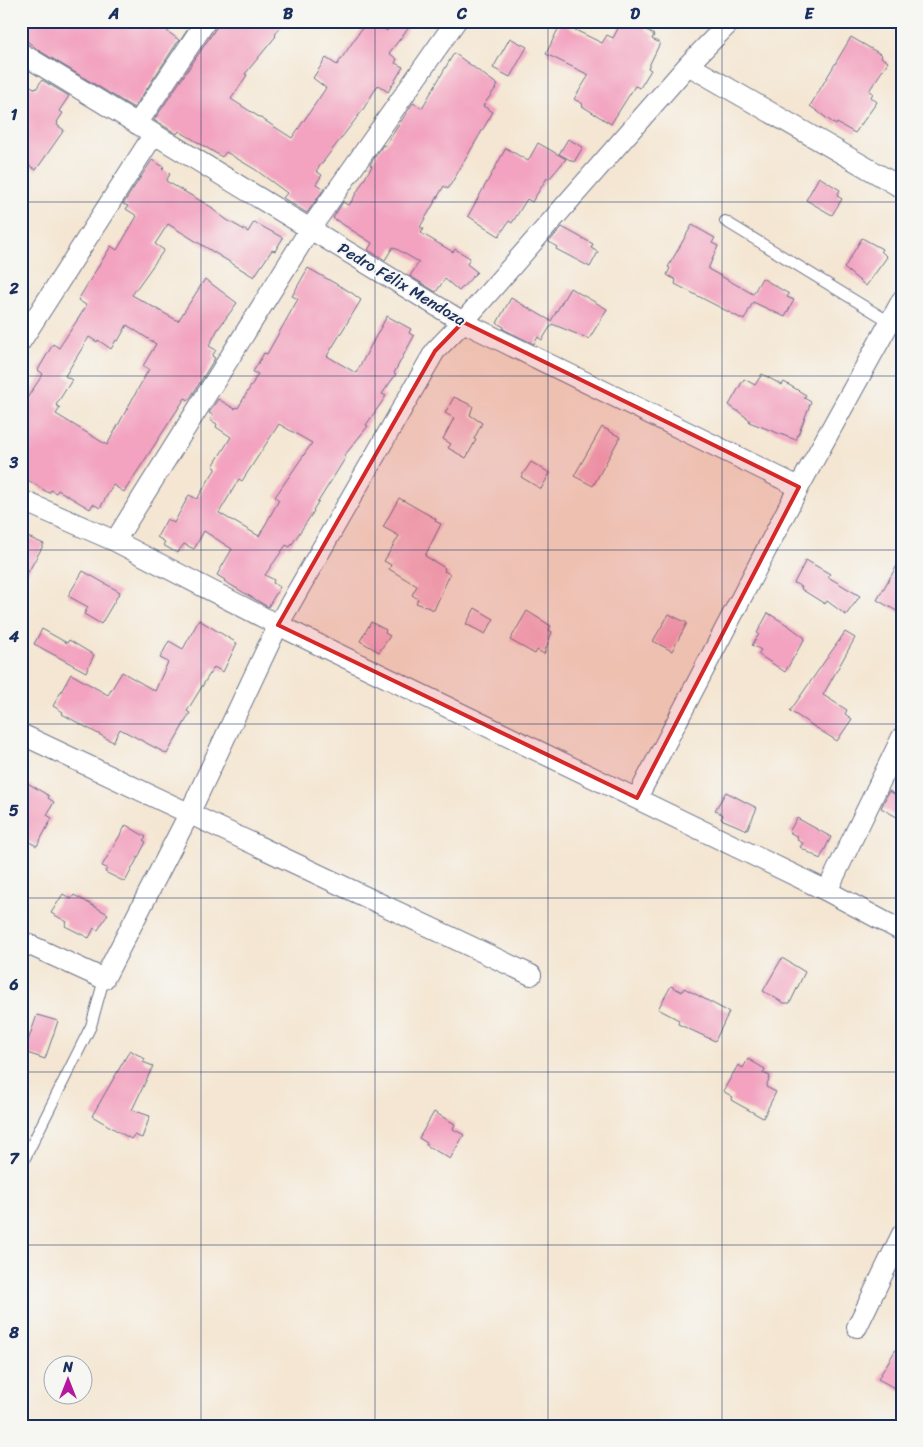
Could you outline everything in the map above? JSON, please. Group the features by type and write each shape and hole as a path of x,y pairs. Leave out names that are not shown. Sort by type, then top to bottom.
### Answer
{"street":[{"path":"137,124 206,21"},
{"path":"115,541 310,229 456,21"},
{"path":"21,941 104,979 189,814 278,625 434,351 463,322 688,65 731,21"},
{"name":"Pedro Félix Mendoza","path":"21,53 463,322 799,487"},
{"path":"688,65 902,188"},
{"path":"21,341 154,134"},
{"path":"637,798 799,487 902,300"},
{"path":"21,500 115,541 278,625 828,891 902,932"},
{"path":"21,734 531,975"},
{"path":"828,891 902,737"},
{"path":"857,1327 902,1234"}],"lane":[{"path":"725,221 890,322"},
{"path":"21,1166 91,1026 104,979"}],"highlighted area":[{"path":"463,322 799,487 637,798 278,625 435,351"}],"building":[{"path":"21,21 160,21 169,28 167,31 179,40 134,108 38,50 21,36"},
{"path":"218,21 284,21 276,36 245,74 247,75 231,99 292,138 326,88 313,78 326,58 337,65 367,21 373,21 387,31 394,21 414,21 389,53 397,59 395,63 403,67 388,92 378,85 362,111 316,171 322,175 316,184 324,189 307,213 283,198 287,193 256,170 226,152 222,157 179,131 177,134 154,120 216,28"},
{"path":"622,21 650,21 645,29 654,35 652,39 660,43 648,68 651,70 640,88 635,86 611,124 574,99 589,75 546,54 561,23 602,43 607,35 613,38"},
{"path":"851,37 882,55 881,57 888,62 869,91 873,93 871,97 877,102 855,133 837,123 836,125 810,106"},
{"path":"510,38 527,47 510,77 493,68"},
{"path":"454,53 498,85 483,106 493,112 448,189 444,186 420,227 424,229 421,233 453,252 455,249 470,258 467,264 477,272 459,291 445,279 436,292 410,276 419,262 393,247 385,260 368,250 372,243 333,218 343,202 348,205 350,204 372,166 370,165 371,163 383,145 385,146 413,103 422,108"},
{"path":"42,80 69,96 59,111 63,113 57,122 57,125 64,130 36,170 21,160 21,81 36,89"},
{"path":"568,139 583,147 574,162 559,154"},
{"path":"538,143 566,159 549,179 547,178 532,202 527,199 512,223 509,221 499,236 468,216 506,148 528,161"},
{"path":"152,160 164,167 162,169 170,174 166,181 213,208 227,220 248,232 254,222 283,238 275,251 272,250 254,277 168,224 155,244 164,250 132,295 178,321 205,279 237,303 218,329 209,346 216,350 212,356 215,358 189,400 185,398 124,492 113,485 100,508 93,504 90,509 58,490 56,493 51,490 49,493 21,476 21,407 43,374 38,370 53,344 59,348 85,308 86,305 78,300 93,275 111,246 117,250 137,216 126,209 128,206 123,204","holes":["127,325 156,344 143,366 149,369 107,445 56,414 60,408 56,405 72,380 65,376 89,337 97,342 98,340 111,349"]},
{"path":"819,177 840,190 837,196 842,199 832,215 806,200"},
{"path":"692,225 715,238 712,243 718,246 708,269 753,294 762,278 789,294 787,297 794,300 785,317 753,302 744,320 675,284 676,280 667,275 670,268 668,267"},
{"path":"562,227 593,244 591,248 598,252 590,267 556,249 557,247 549,242"},
{"path":"862,238 882,249 881,251 887,257 866,286 844,268"},
{"path":"308,268 361,300 327,356 356,373 387,316 411,329 409,333 414,336 394,373 396,374 382,394 386,396 366,425 368,426 344,456 346,457 314,511 290,547 286,545 265,575 274,580 273,583 280,587 268,607 217,575 232,549 204,531 194,549 184,544 177,553 163,545 165,542 157,537 167,519 174,523 189,495 197,499 216,468 213,466 231,437 216,427 217,424 210,420 213,415 209,413 218,399 235,409 236,407 238,408 258,374 253,372 264,353 267,354 298,299 292,296","holes":["279,424 312,443 275,497 279,500 259,536 219,513 239,479 242,481"]},
{"path":"570,288 607,309 589,339 552,324 542,340 538,337 534,344 503,329 504,327 497,323 511,298 551,321"},
{"path":"762,374 782,385 784,382 806,395 804,398 811,402 796,440 749,422 750,420 729,405 744,379 755,385"},
{"path":"454,397 473,406 470,415 482,423 474,439 476,440 466,458 448,448 451,444 443,439 454,418 445,413"},
{"path":"602,427 620,437 593,486 574,476"},
{"path":"531,462 550,473 541,489 521,477"},
{"path":"399,498 436,519 435,521 441,524 425,556 445,568 444,571 450,574 434,610 416,603 418,599 412,595 417,586 389,569 391,565 384,561 399,536 383,527"},
{"path":"21,534 44,544 21,585"},
{"path":"902,557 902,614 877,600"},
{"path":"806,560 830,574 828,577 860,596 846,615 827,601 825,604 794,583"},
{"path":"83,571 120,592 101,624 84,614 88,607 68,596"},
{"path":"475,608 494,619 485,634 466,624"},
{"path":"527,611 551,626 549,630 552,632 544,654 537,650 535,654 510,640"},
{"path":"768,613 805,638 785,672 758,654 761,650 752,645"},
{"path":"669,614 687,623 672,651 653,641"},
{"path":"199,620 237,643 223,672 214,667 187,711 190,713 167,754 120,729 113,742 62,714 63,712 53,706 71,674 108,695 122,672 155,691 168,662 160,658 169,641 183,649"},
{"path":"371,622 386,630 385,633 390,636 379,652 360,641"},
{"path":"42,629 67,643 69,640 94,655 86,672 34,644"},
{"path":"845,632 855,638 823,695 847,710 845,714 852,719 837,741 790,711"},
{"path":"21,779 49,796 48,798 54,802 47,815 52,818 37,846 21,838"},
{"path":"889,791 902,798 902,820 881,808"},
{"path":"726,792 757,808 747,830 721,819 723,815 715,810"},
{"path":"797,818 831,837 820,859 800,847 803,843 797,840 798,837 789,832"},
{"path":"126,825 146,837 143,840 146,842 125,882 105,872 107,868 102,866"},
{"path":"63,894 71,899 74,895 108,914 98,930 94,928 89,938 65,926 67,922 51,913"},
{"path":"782,958 805,972 790,1003 784,1003 763,991"},
{"path":"671,986 682,992 684,988 729,1012 715,1041 678,1024 679,1020 658,1009"},
{"path":"37,1015 58,1021 45,1059 24,1052"},
{"path":"130,1050 145,1059 143,1062 153,1066 132,1110 150,1116 142,1138 134,1135 131,1139 92,1116"},
{"path":"748,1059 765,1069 763,1073 770,1076 766,1087 776,1092 763,1118 731,1100 733,1097 723,1091 738,1065 743,1068"},
{"path":"434,1112 455,1124 453,1129 464,1135 450,1159 426,1145 427,1143 419,1138"},
{"path":"902,1339 902,1392 878,1379"}]}
